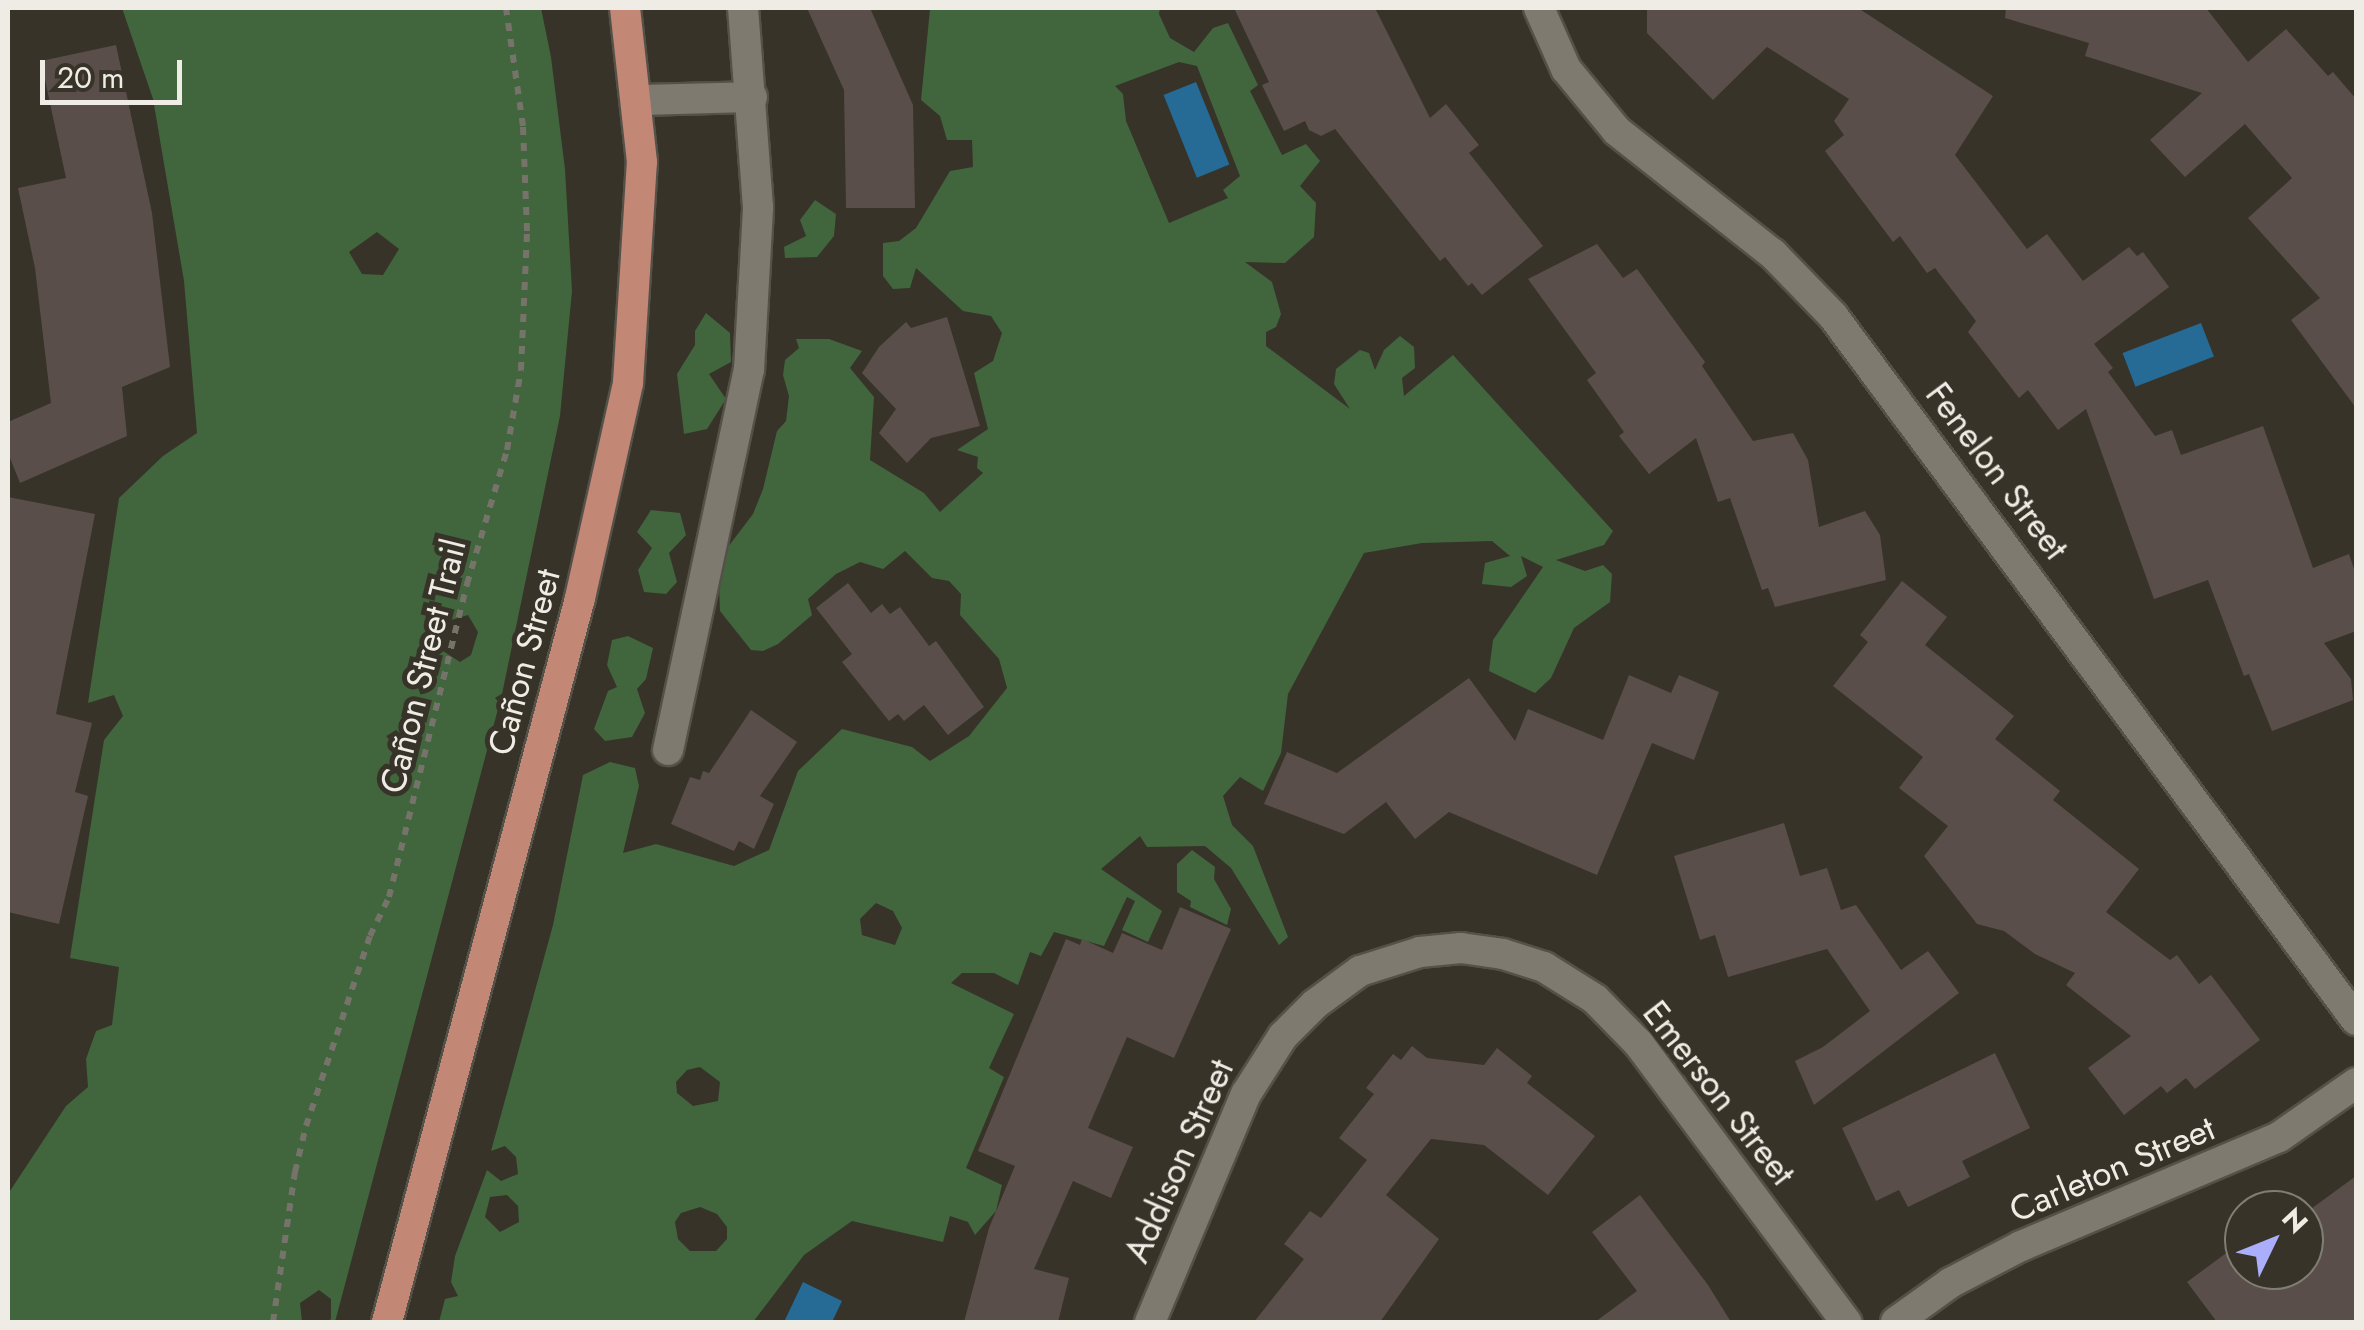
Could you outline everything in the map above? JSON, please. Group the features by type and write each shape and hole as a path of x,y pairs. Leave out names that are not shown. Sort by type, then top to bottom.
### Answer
{"main road":[{"name":"Cañon Street","path":"387,1322 612,465 628,383 638,273 642,162 625,8"}],"street":[{"path":"668,750 750,370 758,208 743,8"},
{"name":"Fenelon Street","path":"1539,8 1566,69 1616,131 1773,254 1833,316 2356,1020"},
{"path":"638,100 752,97"},
{"name":"Emerson Street","path":"1379,962 1461,948 1504,954 1544,967 1596,999 1639,1044 1846,1322"},
{"name":"Addison Street","path":"1150,1322 1262,1064 1315,1004 1379,962"},
{"name":"Carleton Street","path":"1896,1322 1950,1283 2021,1246 2279,1137 2356,1083"}],"path":[{"name":"Cañon Street Trail","path":"273,1322 295,1172 306,1126 398,864 467,584 507,450 521,370 527,230 524,144 506,8"}],"green space":[{"path":"122,8 541,8 551,57 565,169 572,291 560,416 502,694 335,1322 327,1322 331,1319 331,1299 319,1290 300,1303 302,1322 10,1322 8,1311 8,1194 66,1106 88,1087 86,1059 96,1031 112,1025 119,967 70,958 104,740 123,716 114,695 88,703 119,498 163,456 197,433 184,281 153,99","holes":["377,232 399,249 383,275 362,274 349,252","468,615 478,632 471,655 460,662 443,651 443,631 448,621"]},
{"path":"926,8 1160,8 1170,38 1194,52 1213,28 1228,23 1258,85 1250,91 1282,155 1306,144 1320,161 1300,186 1316,203 1314,237 1285,263 1245,262 1272,282 1281,314 1276,327 1266,332 1266,346 1350,409 1334,384 1336,369 1360,350 1369,353 1375,370 1384,350 1400,336 1414,347 1415,368 1402,378 1404,396 1453,355 1613,531 1604,545 1556,560 1585,571 1603,565 1612,574 1610,602 1574,628 1551,678 1535,693 1489,671 1493,640 1543,567 1521,556 1527,576 1511,587 1482,584 1485,563 1510,556 1492,541 1422,543 1364,553 1288,694 1281,753 1263,791 1240,777 1223,796 1232,825 1253,846 1288,937 1279,945 1231,868 1205,846 1147,847 1140,836 1101,869 1162,911 1148,942 1122,930 1135,901 1127,897 1104,946 1054,932 1041,956 1030,952 1018,985 994,973 962,973 951,983 1014,1014 989,1068 1004,1077 966,1168 1002,1185 996,1211 975,1235 968,1222 950,1216 943,1242 852,1221 804,1255 753,1322 439,1322 445,1299 458,1296 451,1282 455,1256 487,1170 501,1181 518,1174 516,1157 505,1146 491,1151 553,925 583,775 610,762 635,768 639,786 623,853 656,844 734,866 769,850 798,771 842,729 912,747 930,761 969,736 1007,688 999,659 960,615 961,594 949,581 932,578 905,551 883,569 860,562 836,574 808,599 812,615 778,644 763,651 751,650 720,611 718,560 753,514 763,489 777,431 786,421 789,396 783,375 785,360 799,348 796,339 829,339 862,351 850,368 874,397 870,460 924,493 940,512 983,473 977,468 978,457 957,450 988,429 974,373 993,361 1002,333 991,316 963,311 916,268 910,288 893,289 883,276 883,243 899,241 916,228 950,171 973,167 972,140 947,140 940,116 921,100 930,9","holes":["1179,62 1197,66 1240,176 1223,190 1228,198 1169,223 1126,121 1123,94 1115,86","876,903 893,911 902,928 895,945 862,935 860,919","700,1067 720,1082 718,1101 693,1106 677,1093 676,1082 687,1070","507,1195 518,1206 519,1222 500,1232 485,1217 490,1197","700,1207 717,1214 727,1227 727,1239 716,1251 690,1251 678,1239 675,1222 681,1213"]},
{"path":"815,200 836,214 834,236 817,257 785,258 784,247 806,236 800,220"},
{"path":"706,313 730,333 731,362 709,374 726,399 707,429 684,434 677,374 695,345 695,331"},
{"path":"651,510 680,513 686,535 669,553 677,582 666,594 644,592 638,570 652,548 637,532"},
{"path":"628,636 653,648 646,679 637,689 645,713 632,737 605,741 594,729 608,691 617,687 607,665 612,640"},
{"path":"1192,850 1215,867 1214,879 1231,909 1227,925 1190,907 1191,901 1177,892 1177,864"}],"water":[{"path":"1196,82 1229,165 1197,178 1164,95"},
{"path":"2201,323 2214,357 2135,387 2123,353"},
{"path":"803,1282 842,1301 832,1322 784,1322"}],"building":[{"path":"807,8 870,8 913,105 915,208 846,208 844,90"},
{"path":"1234,8 1375,8 1430,118 1446,104 1479,145 1469,153 1543,246 1482,295 1472,283 1468,286 1445,257 1440,261 1335,129 1321,136 1309,130 1305,121 1284,131 1262,85 1269,82"},
{"path":"1647,8 1858,8 1993,96 1955,155 2027,249 2047,234 2083,281 2129,247 2137,256 2143,252 2169,287 2094,344 2113,368 2108,372 2155,436 2172,430 2181,455 2263,426 2313,568 2349,554 2356,575 2356,631 2324,643 2351,679 2353,700 2272,731 2249,674 2244,676 2208,580 2154,599 2086,409 2058,430 2028,390 2019,398 1968,332 1976,321 1935,268 1927,273 1900,236 1893,242 1825,151 1844,135 1834,121 1849,99 1767,47 1713,100 1647,33"},
{"path":"2006,8 2206,8 2248,62 2286,29 2328,76 2333,72 2356,99 2356,408 2291,320 2320,298 2248,218 2292,178 2245,124 2185,177 2150,140 2202,93 2085,56 2089,43 2005,18"},
{"path":"116,45 152,213 170,367 122,387 127,436 20,483 8,453 8,422 51,403 35,268 18,188 66,178 41,61"},
{"path":"1597,244 1623,278 1637,269 1705,362 1702,366 1753,441 1793,433 1808,460 1819,527 1865,511 1880,535 1886,580 1775,607 1768,588 1762,590 1730,498 1718,502 1696,438 1649,474 1619,436 1624,432 1587,380 1596,373 1528,279"},
{"path":"947,317 980,426 931,438 907,463 879,433 896,409 862,373 879,347 906,322 911,328"},
{"path":"8,497 95,514 56,714 92,723 75,792 88,796 59,924 8,912"},
{"path":"1902,581 1947,617 1925,645 2014,716 1995,739 2060,791 2053,800 2139,869 2106,912 2170,960 2177,955 2199,984 2211,975 2260,1040 2195,1089 2186,1078 2167,1093 2161,1086 2124,1115 2088,1068 2131,1036 2066,985 2075,973 2035,954 2004,931 1977,924 1924,856 1948,826 1899,788 1923,757 1833,686 1868,642 1860,635"},
{"path":"848,583 871,613 882,604 890,614 900,607 929,646 936,641 984,707 948,735 924,705 904,721 898,714 889,721 842,662 852,654 816,608"},
{"path":"1629,675 1671,693 1679,675 1719,692 1694,760 1652,743 1597,875 1449,812 1415,839 1386,802 1344,834 1264,804 1287,752 1337,773 1469,678 1515,741 1528,709 1603,740"},
{"path":"751,710 797,742 760,796 774,804 754,849 739,841 734,851 671,824 690,777 700,780 703,771 709,773"},
{"path":"1784,823 1800,876 1827,868 1841,910 1856,905 1901,970 1928,951 1959,993 1814,1105 1795,1061 1823,1047 1870,1011 1827,949 1728,977 1715,935 1700,940 1674,856"},
{"path":"1180,907 1231,929 1174,1058 1127,1037 1088,1128 1133,1147 1111,1198 1073,1181 1034,1269 1069,1278 1058,1322 964,1322 989,1228 1015,1166 978,1151 1066,939 1080,945 1082,939 1113,953 1122,933 1162,950"},
{"path":"1412,1046 1427,1058 1484,1065 1497,1048 1532,1076 1527,1083 1595,1136 1548,1195 1484,1145 1431,1139 1386,1195 1439,1239 1380,1322 1254,1322 1304,1259 1284,1244 1310,1211 1321,1218 1367,1160 1339,1138 1374,1094 1366,1088 1393,1054 1401,1060"},
{"path":"1995,1053 2030,1128 1962,1161 1970,1177 1908,1207 1899,1190 1876,1201 1842,1128"},
{"path":"2356,1176 2356,1322 2217,1322 2187,1282 2224,1255 2224,1290 2324,1290 2324,1199"},
{"path":"1640,1195 1731,1322 1595,1322 1637,1291 1592,1232"}]}
